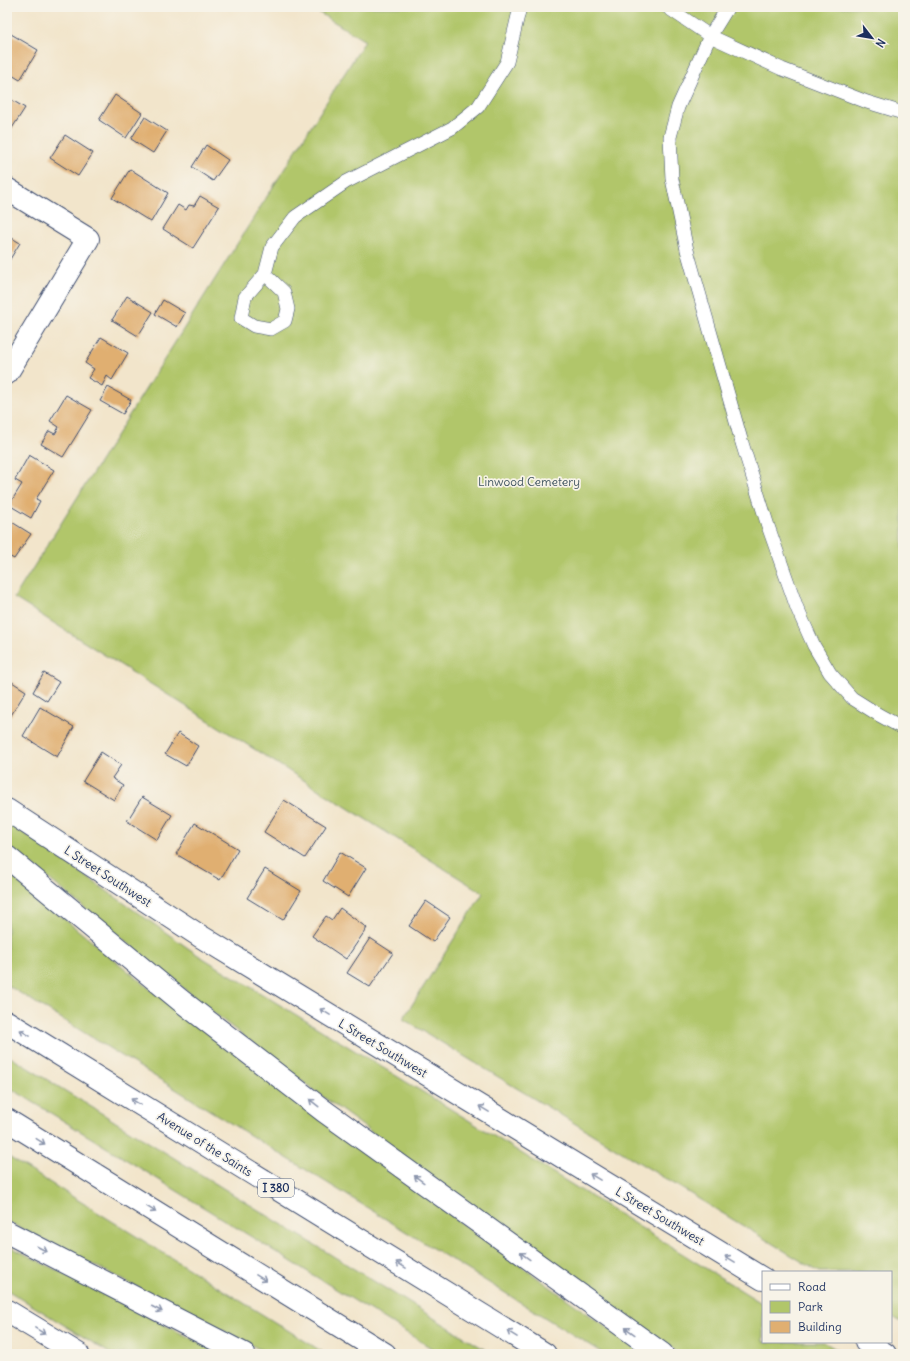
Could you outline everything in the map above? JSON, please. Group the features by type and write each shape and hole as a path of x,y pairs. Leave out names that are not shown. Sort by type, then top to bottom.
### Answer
{"main road":[{"path":"7,189 88,239 7,373"},
{"name":"L Street Southwest","path":"7,810 207,940 762,1278"},
{"path":"7,857 180,1000 324,1111 662,1354"},
{"name":"Avenue of the Saints","path":"7,1022 545,1354"},
{"path":"7,1120 384,1354"},
{"path":"7,1232 244,1354"},
{"path":"7,1311 78,1354"},
{"path":"868,1343 886,1354"}],"lane":[{"path":"265,274 272,247 294,217 346,182 452,128 478,107 507,62 520,7"},
{"path":"667,7 710,36 782,70 867,102 903,113"},
{"path":"728,7 710,36 678,107 670,137 672,179 687,250 742,443 768,526 797,608 814,646 830,673 852,698 903,728"}],"green space":[{"name":"Linwood Cemetery","path":"310,7 903,7 903,1323 892,1317 892,1271 817,1271 403,1019 483,893 14,598 365,41"},
{"path":"7,821 198,955 449,1108 762,1303 762,1343 826,1343 844,1354 680,1354 439,1182 303,1082 224,1021 7,845"},
{"path":"7,872 150,989 465,1226 644,1354 604,1354 7,985"},
{"path":"7,1055 492,1354 441,1354 7,1086"},
{"path":"7,1156 326,1354 269,1354 7,1221"},
{"path":"7,1245 222,1354 111,1354 7,1290"}],"building":[{"path":"11,34 38,50 20,80 7,72 7,41"},
{"path":"115,95 142,113 126,138 99,120"},
{"path":"7,97 25,108 7,136"},
{"path":"145,117 167,131 153,153 131,139"},
{"path":"65,135 93,153 78,176 50,158"},
{"path":"206,145 228,160 213,181 192,167"},
{"path":"130,169 168,193 151,222 112,198"},
{"path":"200,196 219,207 193,248 163,229 178,205 186,210 189,205 194,206"},
{"path":"7,235 20,243 7,264"},
{"path":"127,296 153,312 138,336 112,320"},
{"path":"163,300 185,313 177,327 155,314"},
{"path":"101,337 128,353 112,380 107,376 102,386 88,378 94,369 85,363"},
{"path":"108,387 131,400 123,414 100,401"},
{"path":"66,395 92,410 63,457 41,444 49,431 55,434 59,427 50,421"},
{"path":"29,455 54,470 36,499 40,501 31,518 9,505 22,484 15,480"},
{"path":"7,519 31,534 14,559 7,555"},
{"path":"44,673 59,682 47,701 33,692"},
{"path":"12,682 26,691 10,717 7,714 7,689"},
{"path":"40,707 74,727 57,757 23,736"},
{"path":"178,733 198,746 186,766 165,754"},
{"path":"101,752 121,765 112,778 123,785 114,800 83,781"},
{"path":"142,797 172,815 157,840 127,821"},
{"path":"284,800 326,826 305,858 264,832"},
{"path":"195,823 238,849 220,880 176,854"},
{"path":"340,852 366,868 348,897 323,881"},
{"path":"265,869 301,891 283,920 247,898"},
{"path":"426,901 450,917 433,942 409,926"},
{"path":"340,908 367,928 346,959 312,936 326,916 332,920"},
{"path":"370,938 393,953 370,987 347,973"}]}
